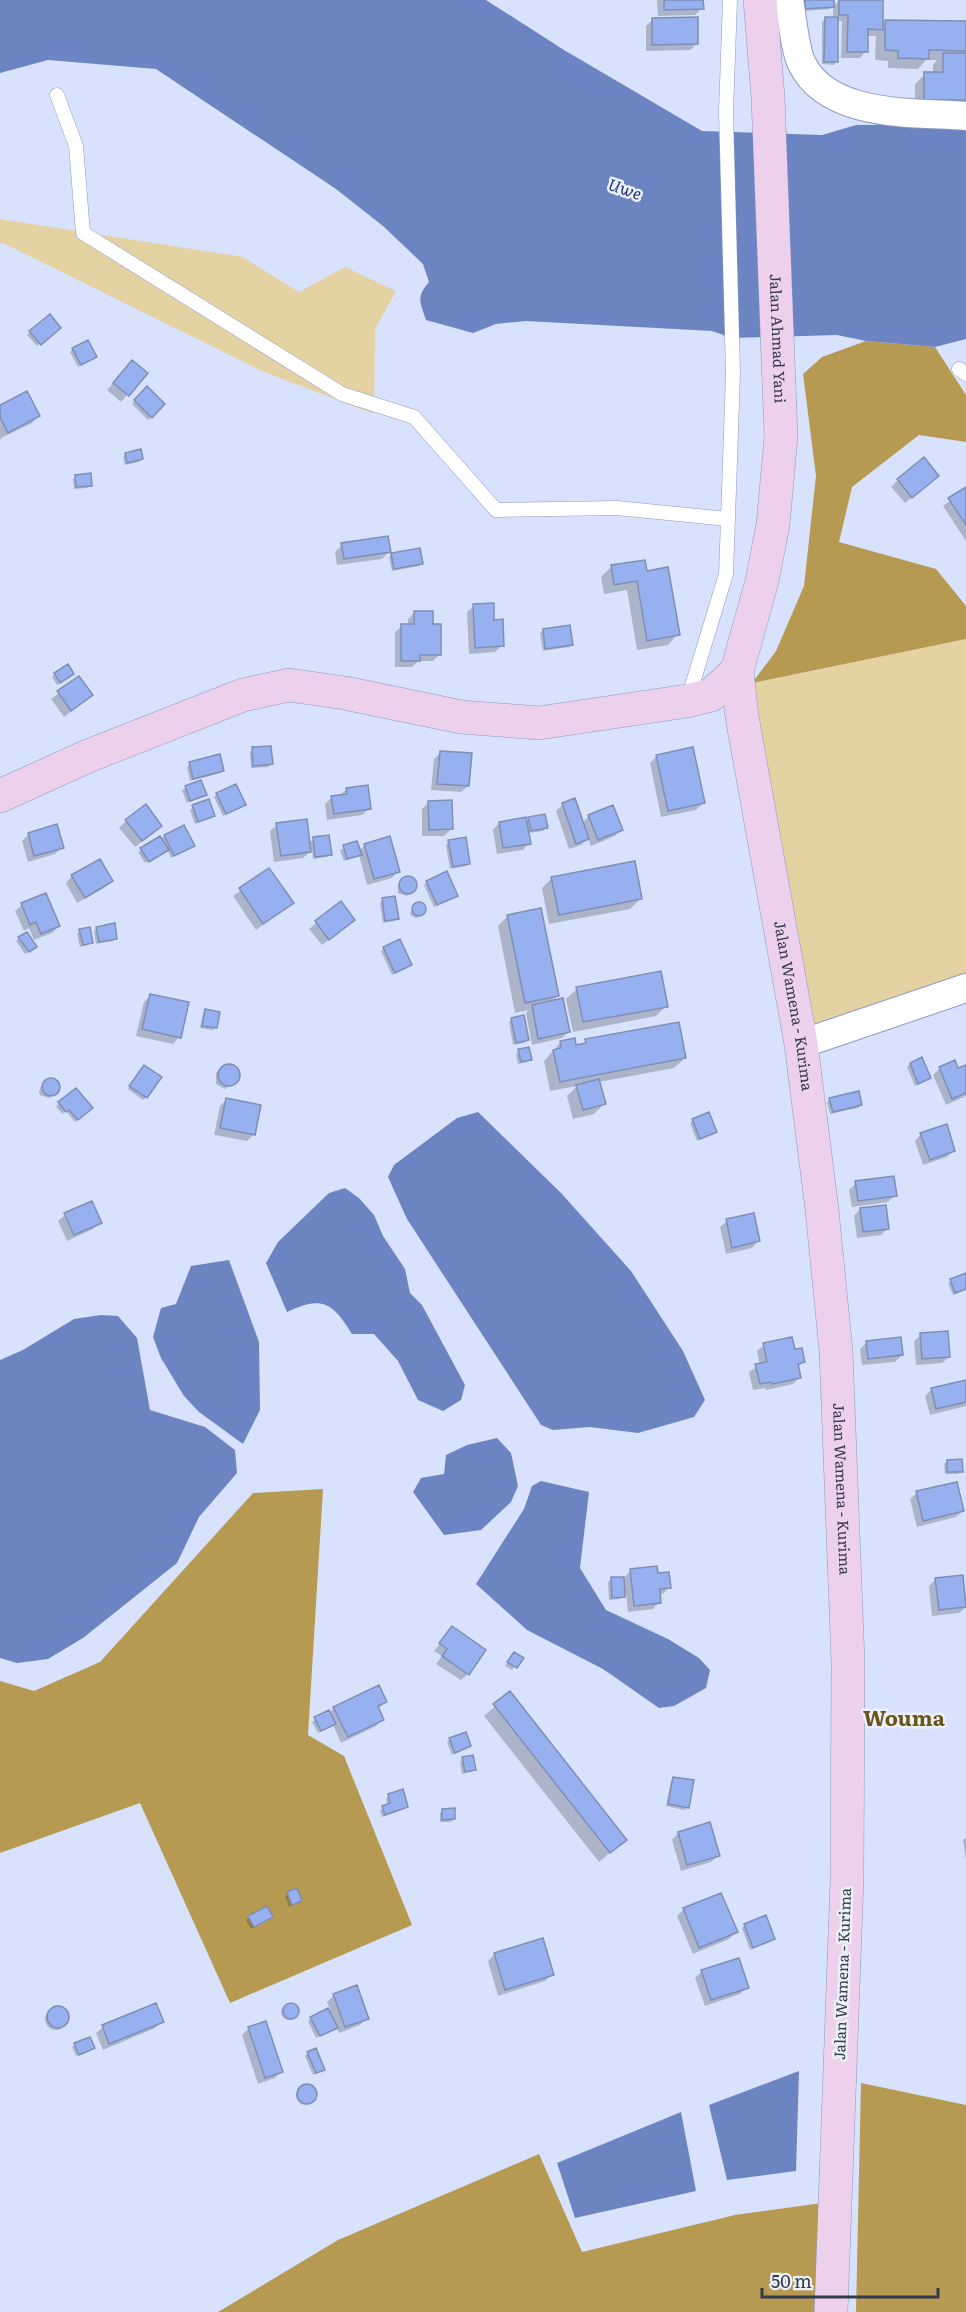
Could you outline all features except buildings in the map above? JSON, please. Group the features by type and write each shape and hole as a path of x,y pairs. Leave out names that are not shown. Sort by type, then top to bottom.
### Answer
{"main road":[{"name":"Jalan Ahmad Yani","path":"737,671 762,581 773,525 781,437 768,97 760,0"},
{"path":"0,796 88,756 243,694 289,685 345,693 461,717 539,723 687,701 711,694 737,671"},
{"name":"Jalan Wamena - Kurima","path":"737,671 742,717 801,1044 822,1210 836,1351 848,1662 847,1879 831,2312"}],"street":[{"path":"789,0 801,63 820,89 860,107 966,116"},
{"path":"801,1044 966,988"}],"lane":[{"path":"687,701 726,574 733,373 726,112 730,0"},
{"path":"57,95 76,146 83,233 342,394 414,417 496,510 617,508 728,519"}],"shaded area":[{"path":"0,219 243,257 299,292 345,267 396,291 375,329 374,414 262,371 3,243 0,244"},
{"path":"866,341 935,347 966,395 966,442 919,435 852,487 839,542 936,569 966,606 966,639 752,683 776,651 804,586 816,476 803,374 822,357"},
{"path":"966,639 966,975 806,1034 752,683"},
{"path":"323,1489 308,1735 344,1756 412,1925 230,2003 140,1803 0,1853 0,1681 34,1691 100,1662 253,1493"},
{"path":"861,2083 966,2105 966,2312 856,2312"},
{"path":"539,2154 582,2252 735,2215 822,2203 820,2312 218,2312 338,2240"}],"water":[{"name":"Uwe","path":"0,0 486,0 564,50 702,131 822,135 856,125 935,125 966,129 966,339 935,347 866,341 837,335 732,338 712,331 526,321 496,324 473,333 426,320 420,300 429,282 423,264 383,226 336,189 156,69 48,60 0,73"},
{"path":"478,1112 561,1193 631,1271 683,1351 705,1400 694,1417 638,1433 590,1427 553,1430 541,1425 407,1219 388,1177 394,1165 457,1118"},
{"path":"345,1188 359,1198 374,1215 383,1236 405,1269 410,1293 422,1305 465,1385 461,1400 443,1411 418,1400 398,1361 374,1334 352,1334 339,1315 318,1303 287,1312 266,1263 278,1242 329,1193"},
{"path":"229,1260 259,1342 260,1410 243,1444 199,1412 184,1396 161,1358 153,1337 161,1308 176,1304 191,1266"},
{"path":"101,1315 118,1316 137,1338 150,1410 205,1427 235,1450 237,1473 199,1517 177,1563 83,1638 48,1659 17,1663 0,1658 0,1360 23,1350 74,1319"},
{"path":"497,1438 511,1453 518,1486 511,1502 481,1530 444,1535 413,1492 421,1478 444,1474 446,1455 467,1445"},
{"path":"541,1481 589,1492 580,1568 606,1610 668,1639 699,1658 710,1670 706,1688 674,1706 659,1708 603,1669 527,1630 476,1584 524,1509 532,1486"},
{"path":"799,2071 796,2171 727,2180 709,2105"},
{"path":"681,2112 696,2191 575,2218 557,2163"}],"district":[{"name":"Wouma","path":"904,1719"}]}
